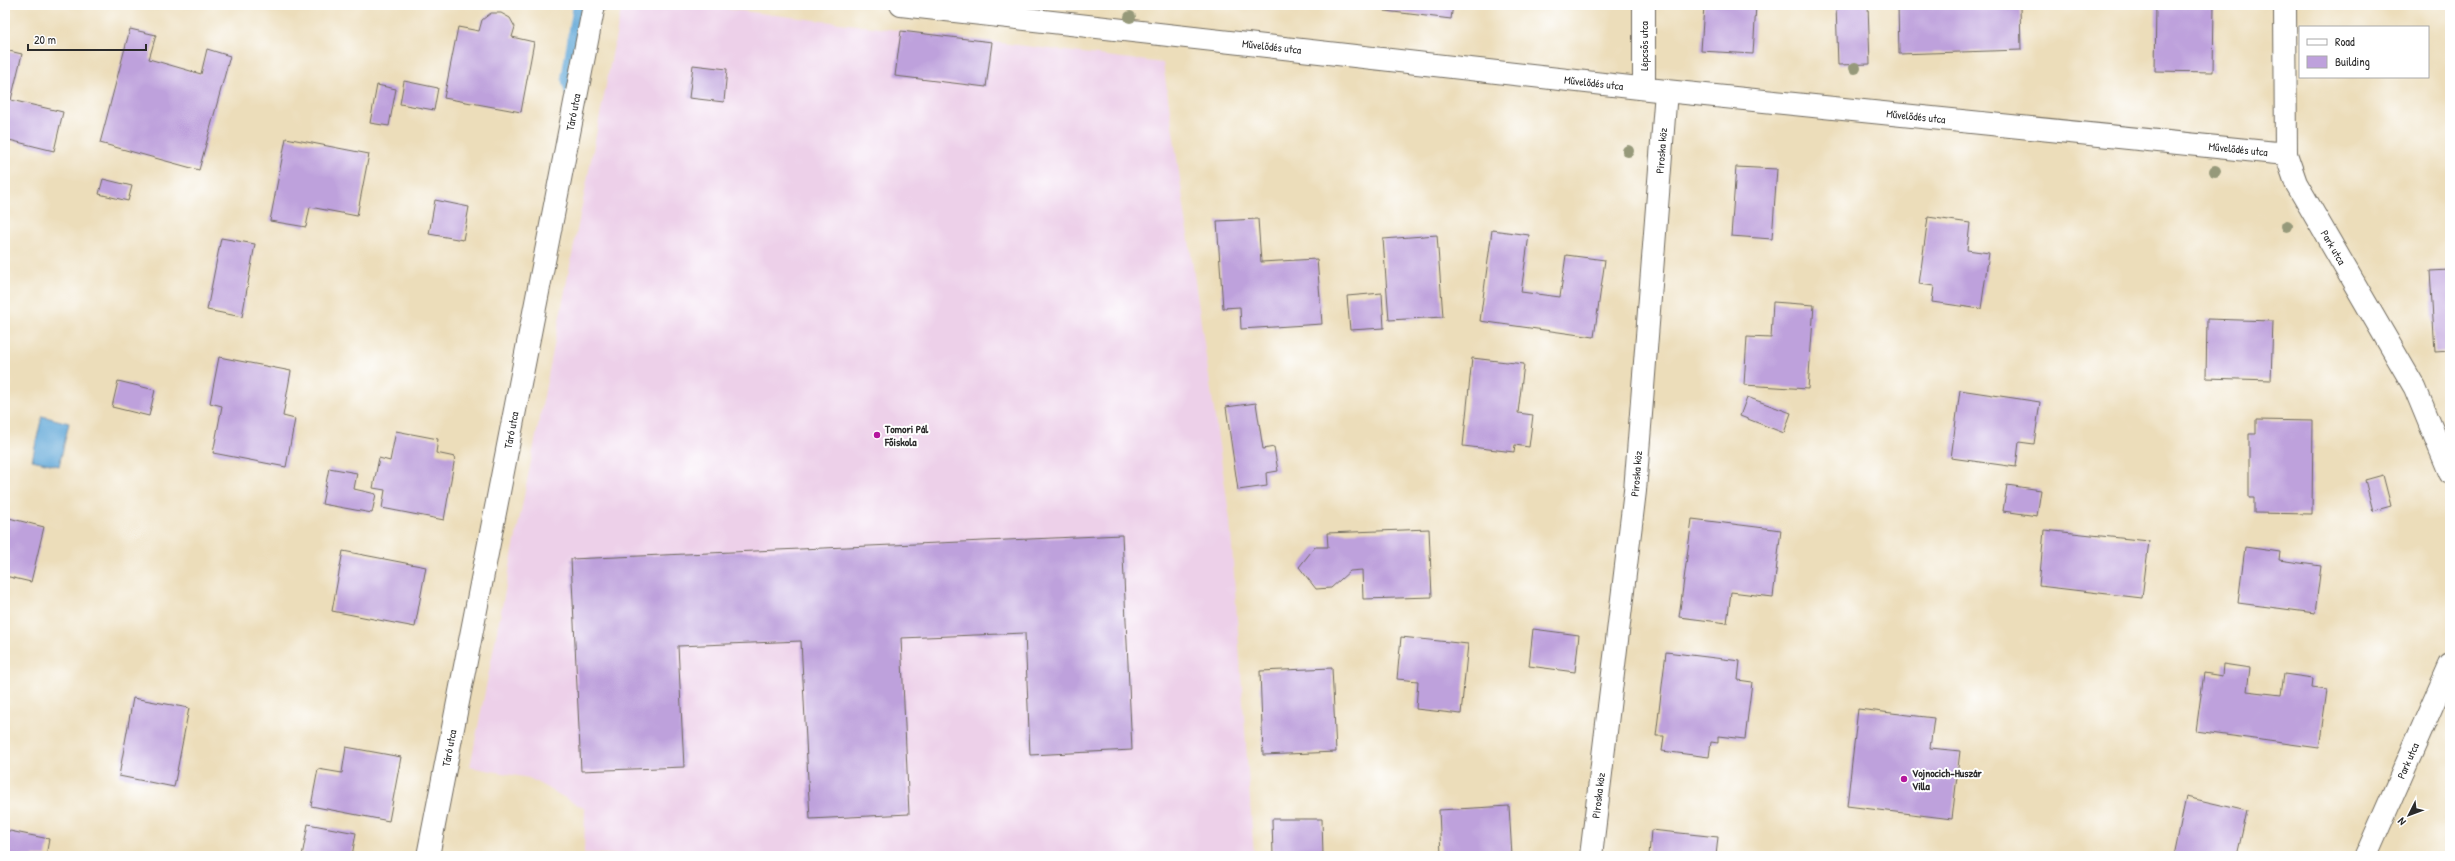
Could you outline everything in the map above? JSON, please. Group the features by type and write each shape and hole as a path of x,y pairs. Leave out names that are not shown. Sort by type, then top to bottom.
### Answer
{"street":[{"name":"Táró utca","path":"428,856 594,5"},
{"name":"Művelődés utca","path":"901,5 1001,10 1666,91 2286,154"},
{"name":"Lépcsős utca","path":"1644,5 1644,88"},
{"name":"Park utca","path":"2285,5 2286,154 2296,183 2415,388 2450,473"},
{"name":"Piroska köz","path":"1591,856 1635,491 1666,91"},
{"name":"Park utca","path":"2366,856 2450,665"}],"shaded area":[{"name":"Tomori Pál Főiskola","path":"622,5 695,5 1163,63 1230,520 1254,856 645,856 584,853 585,809 529,778 470,767"}],"water":[{"path":"42,416 69,423 59,466 32,460"}],"building":[{"path":"1385,5 1453,5 1451,19 1385,11"},
{"path":"1704,5 1756,5 1753,54 1701,51"},
{"path":"1836,5 1868,5 1870,64 1838,65"},
{"path":"1898,5 2020,5 2021,50 1899,54"},
{"path":"2156,5 2214,5 2213,72 2155,71"},
{"path":"491,13 501,13 510,18 515,27 512,37 534,42 521,112 444,98 458,27 479,31 482,20"},
{"path":"130,29 156,35 149,59 201,74 207,49 230,56 199,170 100,143"},
{"path":"901,31 992,42 986,87 895,76"},
{"path":"5,50 22,54 11,100 63,112 54,151 5,139"},
{"path":"693,65 727,69 724,102 689,98"},
{"path":"404,81 438,88 434,110 400,104"},
{"path":"377,85 396,89 389,126 370,123"},
{"path":"286,138 369,154 357,216 310,207 306,227 270,221"},
{"path":"1736,167 1777,169 1772,239 1731,236"},
{"path":"103,179 132,186 128,201 99,194"},
{"path":"435,200 469,207 463,240 429,234"},
{"path":"1928,217 1970,223 1967,250 1989,253 1981,309 1932,302 1934,286 1919,284"},
{"path":"1258,219 1261,262 1317,259 1322,324 1241,329 1240,307 1223,308 1217,221"},
{"path":"1492,230 1529,235 1521,292 1560,297 1566,255 1605,260 1594,337 1480,321"},
{"path":"1437,235 1443,317 1389,320 1383,239"},
{"path":"221,238 255,244 242,317 207,310"},
{"path":"2450,270 2450,351 2435,352 2430,271"},
{"path":"1382,293 1384,328 1350,330 1347,296"},
{"path":"1773,302 1814,305 1808,389 1744,385 1747,337 1771,338"},
{"path":"2207,319 2273,321 2271,380 2206,378"},
{"path":"219,357 291,371 283,416 295,419 286,467 213,453 222,406 210,403"},
{"path":"1472,358 1524,364 1518,413 1533,415 1529,447 1515,445 1514,452 1463,446"},
{"path":"118,381 155,390 149,416 112,407"},
{"path":"1960,390 2040,402 2034,444 2019,442 2016,467 1951,458"},
{"path":"1747,397 1791,413 1784,433 1740,416"},
{"path":"1256,403 1263,449 1274,447 1278,471 1266,473 1267,486 1238,490 1226,407"},
{"path":"2256,420 2313,421 2312,514 2254,513 2254,498 2249,498 2249,434 2256,434"},
{"path":"396,431 438,439 436,453 455,457 444,520 382,508 385,490 373,488 379,458 390,461"},
{"path":"329,468 357,473 354,489 376,494 372,513 322,504"},
{"path":"2383,475 2391,506 2373,511 2365,480"},
{"path":"2007,485 2041,490 2037,516 2003,511"},
{"path":"5,517 44,527 31,582 5,576"},
{"path":"1692,519 1781,530 1773,597 1731,592 1727,623 1679,617"},
{"path":"1429,529 1432,597 1363,599 1362,570 1350,571 1331,588 1316,589 1299,567 1315,547 1328,547 1327,533"},
{"path":"2044,530 2149,541 2142,598 2039,586"},
{"path":"1122,535 1132,750 1030,755 1025,633 901,638 909,814 810,819 801,641 678,646 684,767 581,771 571,559"},
{"path":"2245,547 2280,552 2279,560 2321,566 2315,613 2238,603"},
{"path":"343,551 426,567 415,627 332,611"},
{"path":"1533,629 1579,635 1575,672 1529,666"},
{"path":"1401,637 1468,644 1461,714 1416,709 1418,681 1397,679"},
{"path":"1666,652 1740,661 1738,680 1752,682 1745,739 1718,736 1718,743 1711,742 1709,757 1662,751 1664,736 1656,736"},
{"path":"2223,664 2250,668 2247,691 2281,695 2284,674 2313,678 2312,688 2327,690 2319,748 2196,731 2204,673 2222,676"},
{"path":"1332,668 1336,752 1263,755 1260,671"},
{"path":"133,698 189,708 174,787 119,776"},
{"name":"Vojnocich-Huszár Villa","path":"1858,709 1934,718 1930,748 1960,751 1952,819 1847,806"},
{"path":"346,747 401,757 389,821 311,806 318,769 342,773"},
{"path":"2186,797 2247,811 2237,856 2174,856"},
{"path":"1509,806 1512,856 1441,856 1439,810"},
{"path":"1272,819 1322,819 1323,856 1273,856"},
{"path":"308,824 356,833 352,856 302,856"},
{"path":"5,830 49,839 46,856 5,856"},
{"path":"1651,830 1718,837 1716,856 1649,856"}],"waterway":[{"path":"572,98 567,78 579,5"}],"place":[{"name":"Tomori Pál Főiskola","path":"877,435"},
{"name":"Vojnocich-Huszár Villa","path":"1904,779"}]}
